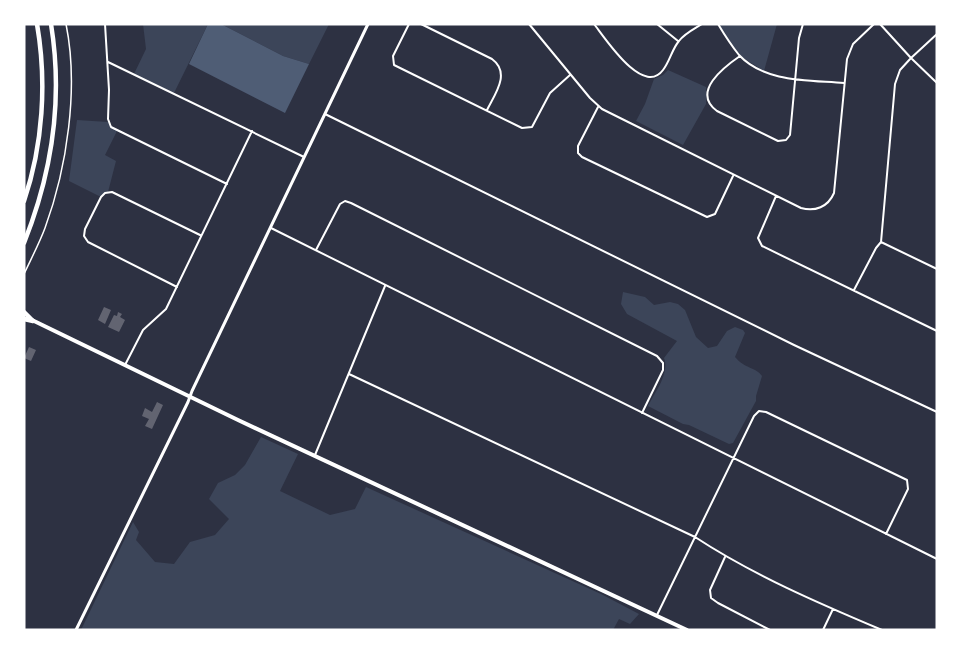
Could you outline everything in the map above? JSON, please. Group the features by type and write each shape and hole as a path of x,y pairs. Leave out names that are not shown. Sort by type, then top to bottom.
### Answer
{"highway":[{"path":"24,201 40,127 42,69 37,24"},
{"path":"24,243 43,187 54,127 56,71 51,24"},
{"path":"24,316 33,321"}],"main road":[{"path":"33,321 687,630"}],"street":[{"path":"105,24 108,119 111,127 227,184"},
{"path":"76,630 368,24"},
{"path":"409,24 393,56 394,65 522,128 529,129 534,124 550,93 571,75"},
{"path":"421,24 492,59 499,65 501,79 486,110"},
{"path":"529,24 598,106 612,116 733,176 801,208 810,210 824,206 833,196 847,60 850,49 874,24"},
{"path":"594,24 630,67 648,77 655,77 662,72 678,41 702,24"},
{"path":"657,24 678,41"},
{"path":"718,24 740,56 756,68 772,75 844,83"},
{"path":"740,56 717,74 709,88 708,101 717,111 778,141 786,140 790,135 799,34 803,24"},
{"path":"880,24 937,83"},
{"path":"854,290 881,242 895,84 900,70 937,34"},
{"path":"108,62 304,157"},
{"path":"598,106 578,146 578,153 582,157 707,218 715,214 733,176"},
{"path":"325,114 783,340 937,412"},
{"path":"125,365 143,330 165,312 252,131"},
{"path":"177,287 91,244 84,236 85,229 101,197 105,193 112,192 201,236"},
{"path":"776,196 759,235 760,243 937,331"},
{"path":"316,250 342,202 351,202 657,356 663,363 663,370 642,413"},
{"path":"270,227 937,559"},
{"path":"881,242 937,269"},
{"path":"315,455 385,285"},
{"path":"349,374 695,537 725,556 833,609 882,630"},
{"path":"657,615 755,414 761,410 908,482 908,489 886,534"},
{"path":"725,556 710,590 711,598 770,630"},
{"path":"823,630 833,609"}],"path":[{"path":"24,274 52,206 66,145 70,84 66,24"}],"shaded area":[{"path":"143,24 208,24 174,93 134,74 146,49"},
{"path":"208,24 221,24 283,56 309,64 285,113 189,64"},
{"path":"221,24 329,24 309,64 283,56"},
{"path":"718,24 777,24 764,71 740,56"},
{"path":"668,70 706,87 706,104 683,145 636,121 654,79"},
{"path":"77,120 108,122 117,131 105,155 116,161 108,192 101,197 69,181"},
{"path":"623,292 645,297 654,305 670,302 678,304 685,310 696,337 708,348 717,346 727,331 735,327 743,330 745,333 735,357 762,376 756,401 733,443 729,444 683,424 648,406 665,370 664,358 677,341 627,314 621,304"},
{"path":"261,437 298,454 280,491 330,515 355,509 366,487 601,594 639,614 630,624 619,619 613,630 81,630 133,522 139,532 136,540 155,562 174,564 190,542 215,535 229,519 209,499 218,483 235,475 245,465"}],"building":[{"path":"104,307 111,310 105,324 98,320"},
{"path":"118,312 125,320 119,332 108,327"},
{"path":"29,347 36,350 31,361 24,358"},
{"path":"157,402 163,405 152,429 145,426 149,419 142,416 145,408 152,412"}]}
